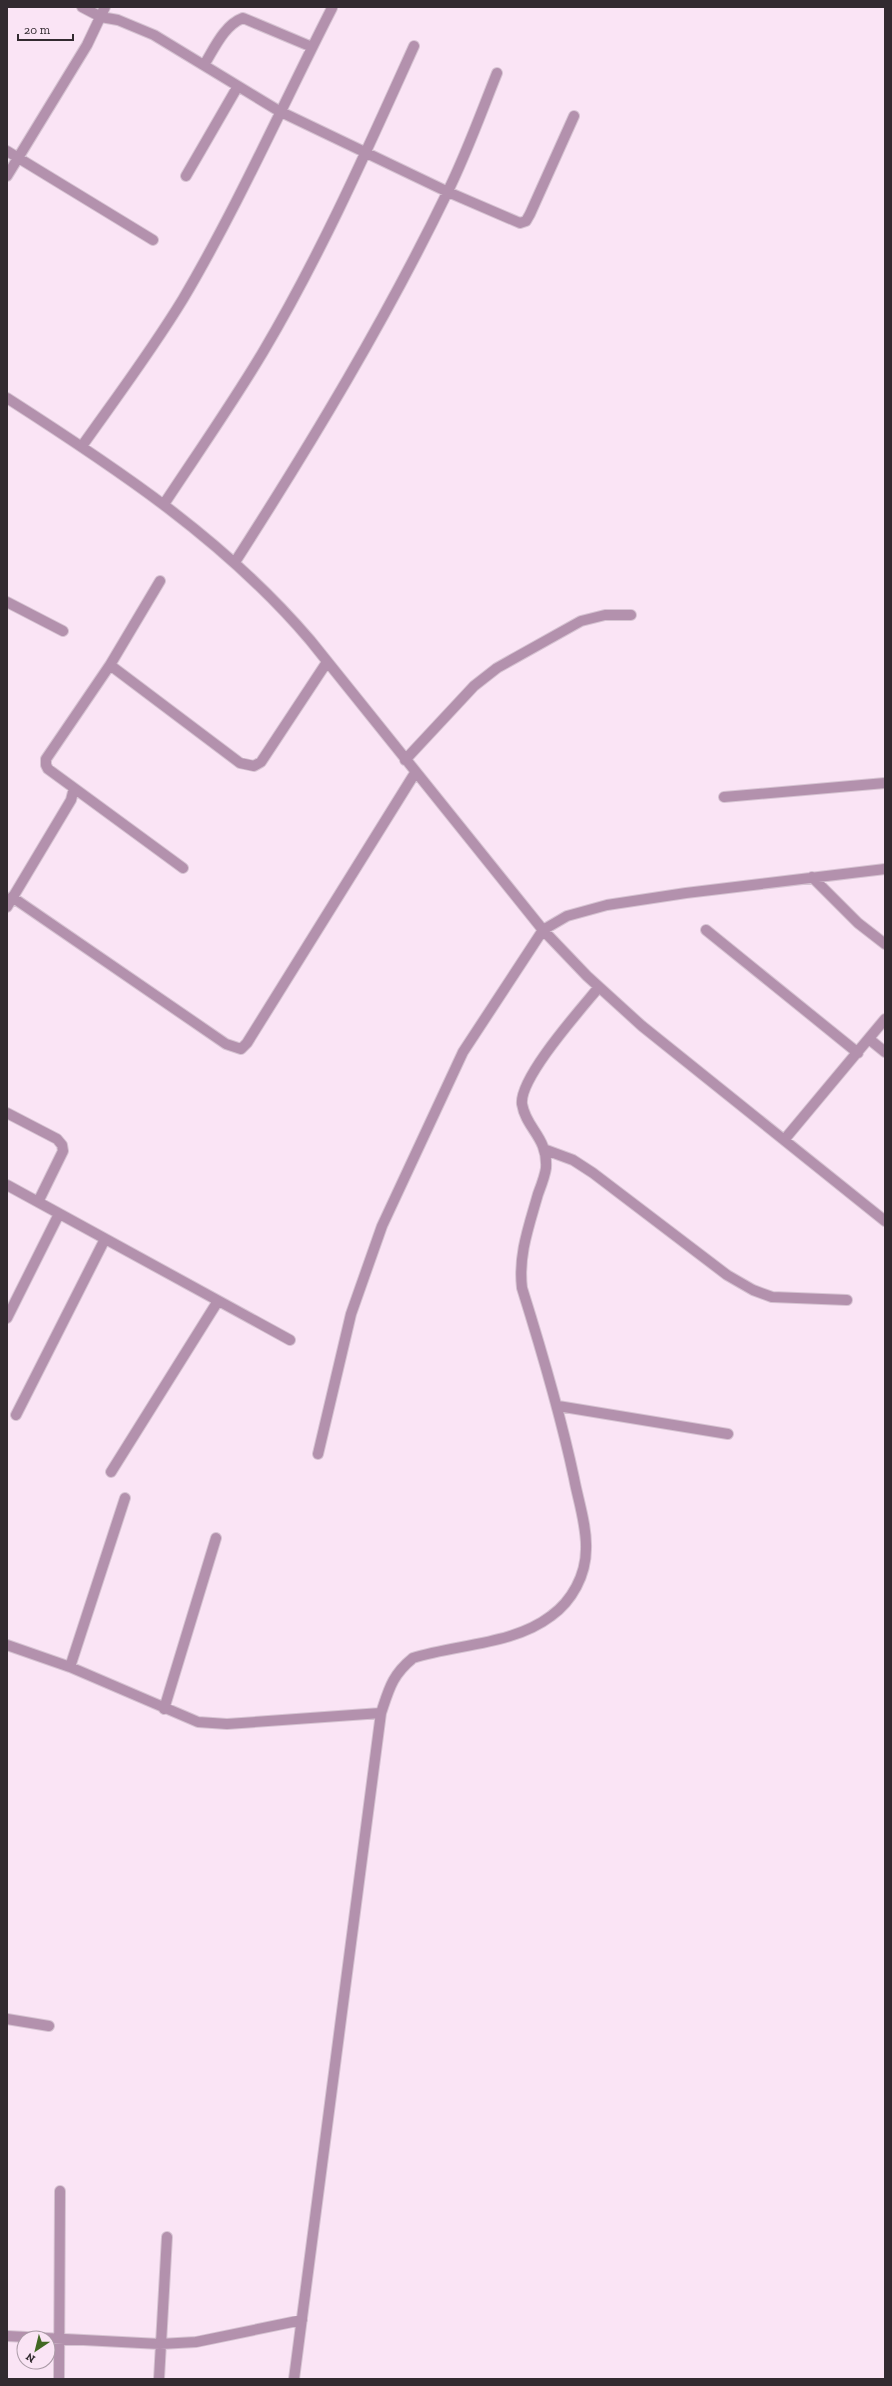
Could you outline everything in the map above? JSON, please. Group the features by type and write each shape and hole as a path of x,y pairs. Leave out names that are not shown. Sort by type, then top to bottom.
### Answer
{"street":[{"path":"82,7 101,17 118,20 154,36 279,111 448,192 520,223 526,221 574,116"},
{"path":"7,176 18,160 101,17 105,7"},
{"path":"82,446 158,339 183,298 332,8"},
{"path":"204,65 227,29 235,21 243,18 312,47"},
{"path":"164,504 263,352 337,215 414,46"},
{"path":"235,562 288,479 376,332 448,192 497,73"},
{"path":"186,176 238,86"},
{"path":"7,151 18,160 153,240"},
{"path":"7,398 82,446 164,504 235,562 288,614 543,930 599,987 642,1026 885,1221"},
{"path":"160,581 110,665 46,759 46,765 48,769 183,868"},
{"path":"7,602 63,631"},
{"path":"405,760 474,686 497,668 581,621 605,615 631,615"},
{"path":"110,665 240,763 254,766 261,762 327,662"},
{"path":"12,897 226,1044 241,1049 248,1043 416,772"},
{"path":"724,797 885,783"},
{"path":"7,907 71,800 74,788"},
{"path":"318,1454 351,1314 382,1226 463,1052 488,1010 543,930 567,916 607,905 812,877 885,869"},
{"path":"812,877 858,923 885,944"},
{"path":"706,930 858,1053"},
{"path":"294,2379 381,1713 391,1681 400,1668 413,1658 509,1636 534,1626 555,1612 575,1590 583,1573 586,1549 582,1516 558,1406 522,1288 519,1270 523,1247 546,1169 546,1150 527,1117 522,1105 522,1094 530,1078 555,1041 599,987"},
{"path":"784,1140 885,1019"},
{"path":"868,1039 885,1052"},
{"path":"7,1113 57,1139 62,1145 62,1151 38,1202"},
{"path":"546,1150 573,1160 586,1168 727,1275 753,1290 772,1296 847,1300"},
{"path":"7,1185 290,1340"},
{"path":"7,1318 59,1214"},
{"path":"16,1415 106,1239"},
{"path":"111,1472 218,1301"},
{"path":"558,1406 728,1434"},
{"path":"70,1668 126,1498"},
{"path":"164,1709 216,1538"},
{"path":"7,1645 70,1668 164,1709 198,1722 213,1725 381,1713"},
{"path":"7,2019 49,2026"},
{"path":"59,2379 61,2337 60,2191"},
{"path":"159,2379 167,2236"},
{"path":"7,2336 61,2337 160,2344 196,2342 302,2320"}]}
